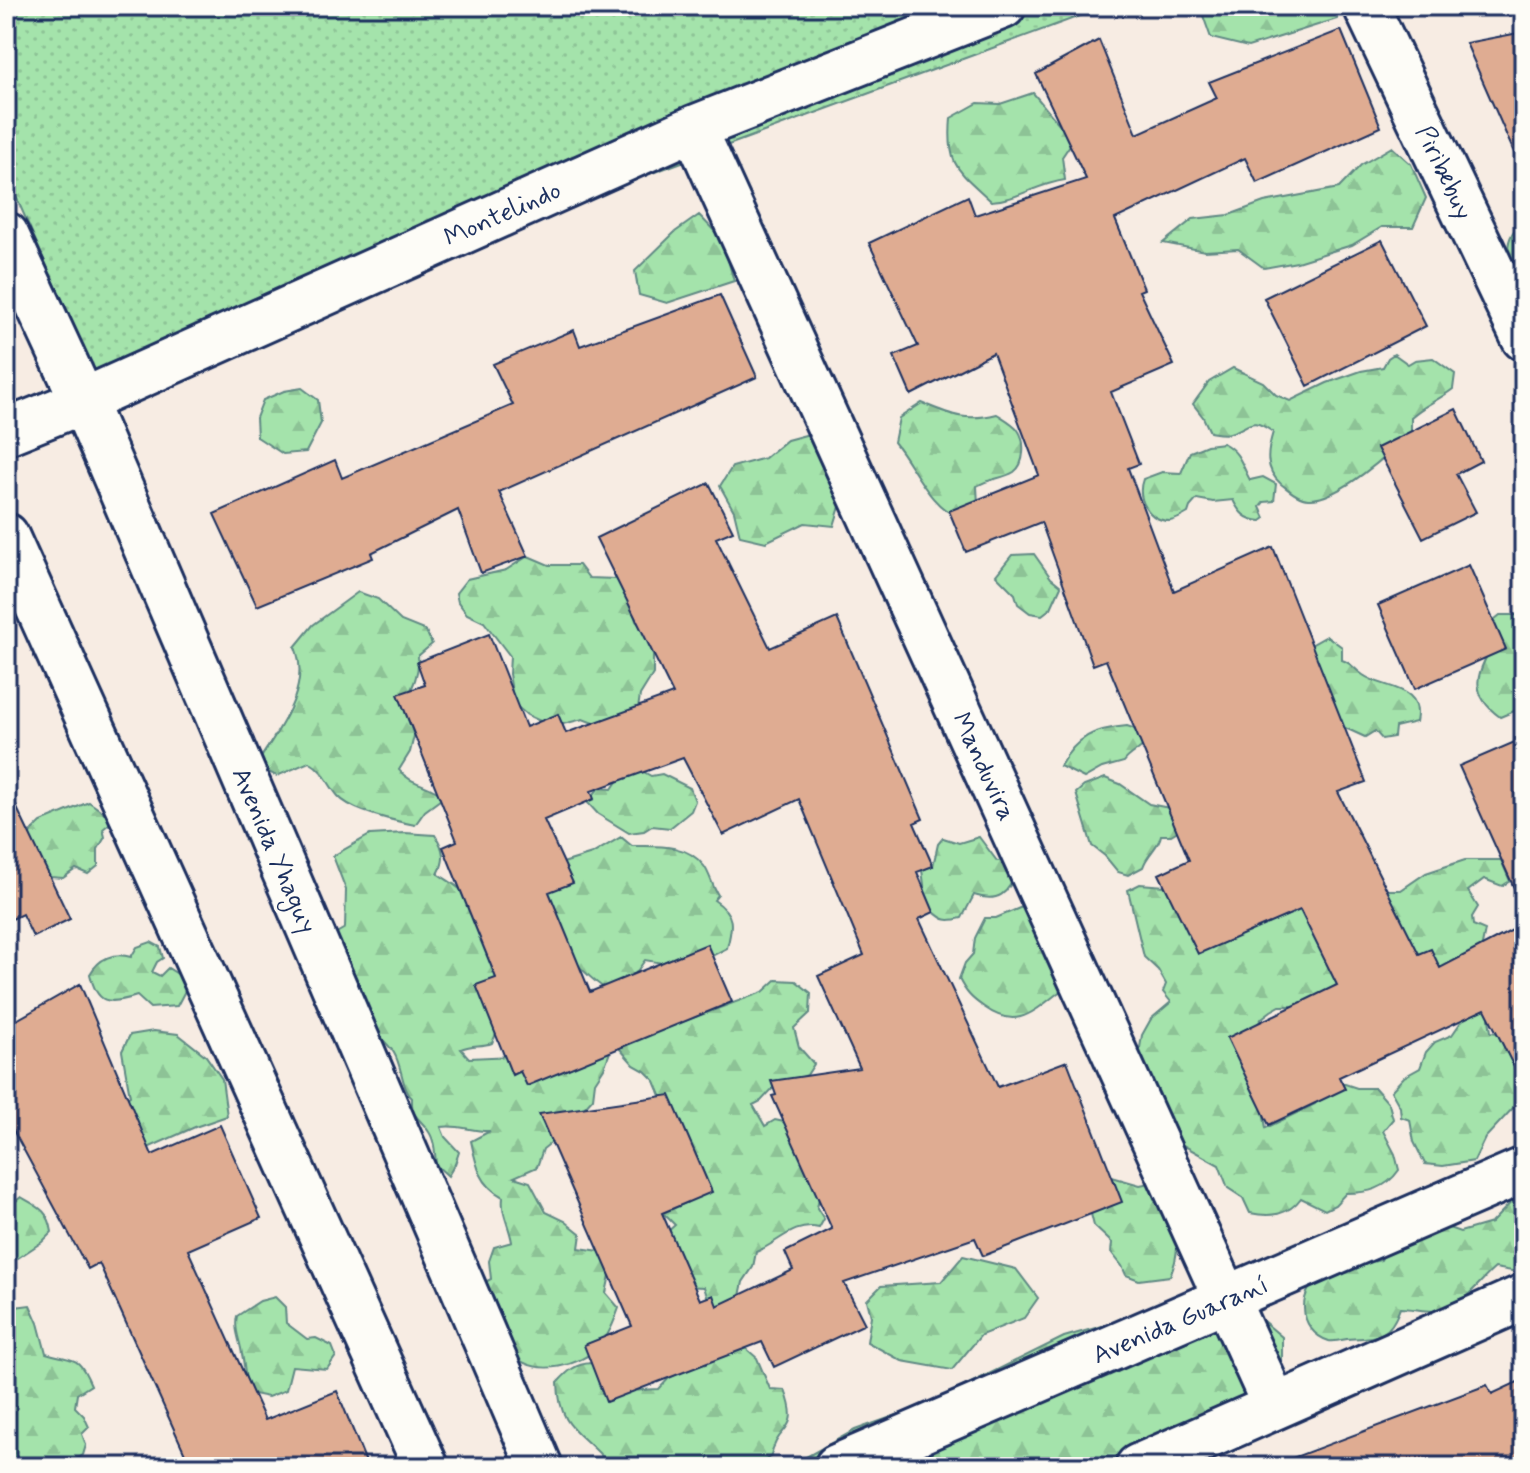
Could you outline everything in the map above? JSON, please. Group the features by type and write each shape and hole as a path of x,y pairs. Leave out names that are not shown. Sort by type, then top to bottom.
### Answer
{"street":[{"name":"Montelindo","path":"6,432 83,401 694,128 1003,6"},
{"name":"Piribebuy","path":"1366,6 1524,338"},
{"name":"Manduvira","path":"694,128 1275,1406"},
{"name":"Avenida Yhaguy","path":"6,235 83,401 540,1467"},
{"path":"6,536 426,1467"},
{"name":"Avenida Guaraní","path":"837,1467 1524,1170"},
{"path":"1138,1467 1524,1297"}],"green space":[{"path":"6,6 1107,6 96,377 6,174"},
{"path":"1338,6 1337,19 1248,47 1211,38 1200,7"},
{"path":"1033,93 1074,139 1062,157 1065,180 991,201 957,166 951,147 951,118 978,103 1000,104"},
{"path":"1392,147 1411,164 1426,198 1413,227 1382,227 1352,245 1297,262 1264,268 1238,249 1205,251 1163,243 1193,219 1229,215 1264,202 1339,188 1361,165"},
{"path":"699,215 722,239 734,281 667,303 639,295 635,271 675,232"},
{"path":"1524,221 1524,290 1514,271 1508,245"},
{"path":"1394,354 1408,364 1433,358 1455,374 1453,389 1411,417 1411,431 1378,462 1349,484 1320,498 1301,497 1276,478 1268,460 1273,432 1254,423 1228,434 1210,432 1193,404 1209,382 1233,368 1263,382 1276,395 1290,401 1327,383 1383,367"},
{"path":"302,388 318,400 321,423 306,452 283,454 257,437 256,418 263,400 284,391"},
{"path":"922,403 959,416 997,414 1021,435 1023,452 1018,468 977,486 978,505 959,517 931,496 894,442 899,418"},
{"path":"813,433 843,497 834,526 805,523 766,542 740,536 734,511 720,486 732,467 765,458 787,440"},
{"path":"1223,443 1237,455 1250,480 1263,477 1276,484 1274,501 1264,502 1260,507 1265,518 1261,521 1247,517 1233,500 1213,502 1197,499 1188,513 1170,521 1150,513 1141,494 1143,479 1162,472 1181,473 1190,452"},
{"path":"1034,554 1051,578 1061,586 1051,608 1042,615 1030,613 1018,604 1015,594 996,575 1012,555"},
{"path":"528,556 549,565 579,565 589,578 616,579 630,598 636,621 648,634 653,655 653,674 640,695 638,709 603,727 583,719 559,725 540,721 514,704 509,674 510,656 484,622 467,614 458,602 456,593 467,579 506,570"},
{"path":"358,592 378,599 401,621 426,631 432,644 418,656 416,676 403,706 414,736 410,752 399,770 409,779 444,797 425,811 415,825 374,815 344,801 319,769 309,762 277,776 266,771 260,759 285,720 296,691 299,662 295,647 313,625"},
{"path":"1500,615 1524,615 1524,707 1500,717 1483,699 1478,681 1495,642 1490,623"},
{"path":"1327,636 1342,647 1342,660 1372,680 1408,694 1417,710 1416,722 1395,727 1394,737 1382,739 1375,731 1365,737 1343,727 1311,645"},
{"path":"1127,726 1146,742 1124,762 1102,768 1084,778 1060,766 1073,748 1088,736 1105,729"},
{"path":"635,767 651,776 662,774 690,788 695,801 691,811 670,828 652,826 644,831 629,833 598,814 587,802 599,788 612,789 624,771"},
{"path":"1105,778 1120,784 1149,804 1180,810 1181,829 1171,835 1161,835 1143,867 1128,875 1118,872 1092,846 1076,793 1084,786"},
{"path":"89,802 109,816 109,824 103,829 105,837 98,849 98,866 88,874 76,869 63,878 50,877 26,847 31,832 41,822"},
{"path":"370,835 435,835 443,854 438,874 464,893 474,923 488,926 563,863 592,854 621,837 632,846 671,847 697,859 706,869 718,895 714,900 726,910 731,921 727,948 708,958 679,955 662,963 645,960 635,974 606,989 566,955 500,1025 492,1043 461,1049 469,1058 610,1052 595,1082 593,1098 543,1149 537,1167 514,1177 530,1182 546,1212 565,1221 581,1234 579,1248 600,1251 612,1266 606,1293 619,1308 613,1323 599,1346 571,1364 535,1367 516,1357 478,1286 491,1279 489,1261 494,1247 512,1242 503,1197 484,1180 471,1141 490,1131 441,1127 445,1137 459,1152 448,1176 436,1165 432,1139 415,1114 394,1053 350,1009 344,998 333,935 345,928 346,890 333,856"},
{"path":"979,837 997,861 1008,860 1016,871 1010,886 996,897 974,895 962,918 943,918 927,907 922,870 933,866 938,844 943,838 959,843"},
{"path":"1465,860 1501,860 1510,881 1502,886 1484,879 1468,891 1478,907 1472,917 1473,925 1485,930 1479,960 1513,999 1489,1019 1491,1032 1514,1035 1524,1057 1514,1107 1485,1138 1474,1161 1443,1166 1425,1164 1414,1142 1410,1120 1401,1117 1400,1107 1391,1091 1404,1077 1420,1068 1426,1052 1435,1042 1452,1035 1463,1019 1348,983 1295,1006 1280,1006 1262,1018 1250,1035 1266,1128 1315,1104 1321,1092 1342,1083 1357,1088 1375,1088 1389,1104 1393,1119 1383,1131 1399,1170 1382,1186 1369,1191 1346,1193 1335,1205 1325,1210 1301,1198 1278,1214 1250,1213 1243,1198 1228,1188 1219,1165 1170,1138 1137,1067 1142,1035 1151,1019 1171,1002 1163,992 1166,984 1158,970 1144,957 1128,890 1140,884 1165,886 1170,896 1182,903 1262,912 1401,890 1426,873"},
{"path":"1022,907 1037,920 1058,914 1081,923 1082,985 1060,991 1023,1016 1005,1017 976,1001 959,979 965,963 973,954 975,938 985,918 996,918"},
{"path":"151,942 160,947 163,958 152,972 160,976 168,968 179,975 187,987 177,1006 150,1008 137,996 118,1001 100,997 90,974 98,964 113,956 131,957 137,947"},
{"path":"776,980 796,981 811,993 810,1013 794,1028 799,1047 814,1064 807,1075 773,1088 753,1105 765,1126 775,1120 784,1122 821,1187 817,1208 824,1219 819,1228 794,1231 756,1252 740,1296 714,1317 704,1287 682,1286 657,1241 675,1225 663,1213 686,1203 706,1179 691,1144 677,1134 655,1081 620,1049 619,1032 679,1023 763,992"},
{"path":"154,1031 178,1034 206,1056 222,1079 227,1116 130,1156 107,1109 130,1096 122,1051 130,1035"},
{"path":"1112,1177 1140,1185 1155,1182 1176,1239 1175,1263 1170,1276 1139,1280 1126,1275 1111,1252 1112,1243 1094,1226 1091,1214"},
{"path":"1524,1189 1524,1273 1495,1268 1452,1307 1429,1311 1400,1308 1391,1326 1374,1336 1331,1341 1318,1336 1311,1328 1304,1309 1305,1298 1317,1280 1340,1269 1381,1260 1388,1245 1440,1225 1460,1232 1491,1223"},
{"path":"21,1197 42,1210 52,1232 6,1266 6,1209"},
{"path":"963,1256 1016,1269 1038,1298 1024,1318 981,1335 952,1370 902,1361 867,1342 871,1316 867,1300 881,1286 941,1282"},
{"path":"1200,1287 1262,1320 1282,1337 1282,1370 1245,1444 1138,1467 788,1467 855,1430 928,1404 1064,1337 1127,1319"},
{"path":"275,1297 285,1307 286,1323 307,1339 316,1338 332,1346 336,1356 327,1369 292,1366 286,1390 268,1397 248,1393 236,1321 237,1316 260,1301"},
{"path":"30,1305 46,1353 79,1364 91,1385 77,1394 75,1407 89,1427 82,1434 86,1445 83,1455 64,1467 6,1467 6,1318 15,1307"},
{"path":"740,1343 757,1358 770,1389 785,1390 790,1404 787,1428 778,1438 771,1456 756,1467 608,1467 608,1463 567,1421 559,1398 558,1382 580,1365 591,1363 619,1391 659,1389 669,1378"}],"building":[{"path":"1341,30 1381,127 1257,183 1245,158 1115,219 1144,289 1139,291 1174,365 1111,392 1139,464 1128,468 1174,591 1273,547 1366,782 1338,792 1419,954 1431,949 1440,968 1524,924 1524,1087 1485,1009 1339,1077 1345,1089 1269,1125 1227,1038 1337,985 1300,910 1198,954 1159,874 1189,860 1106,660 1093,665 1041,522 966,552 949,511 1039,475 993,353 911,395 894,356 918,346 869,243 968,196 975,215 1086,179 1036,74 1099,40 1137,134 1217,98 1209,82"},
{"path":"1524,32 1524,175 1466,43"},
{"path":"1382,240 1426,326 1308,386 1264,298"},
{"path":"720,295 757,377 499,492 528,556 481,573 458,510 371,553 373,558 257,606 214,514 335,460 342,478 513,405 493,364 574,330 580,346"},
{"path":"1456,409 1481,461 1456,474 1476,512 1423,538 1377,448"},
{"path":"709,483 733,531 716,538 770,648 837,618 923,819 914,823 933,866 917,872 934,912 919,919 998,1087 1067,1061 1122,1202 983,1256 975,1238 844,1283 865,1324 774,1367 762,1342 606,1402 584,1345 632,1326 539,1114 670,1095 712,1192 662,1213 700,1300 713,1295 717,1306 793,1270 785,1252 832,1229 772,1096 776,1095 771,1081 860,1068 818,976 864,955 799,799 723,835 683,758 591,791 594,799 544,820 573,883 549,892 590,992 707,944 732,1002 527,1086 520,1071 512,1075 476,985 496,978 443,847 457,841 398,694 425,685 417,662 489,634 526,727 558,714 566,733 673,694 596,538"},
{"path":"1469,565 1506,649 1415,689 1378,605"},
{"path":"1524,738 1524,910 1459,766"},
{"path":"6,785 70,919 33,937 22,914 6,922"},
{"path":"80,984 152,1155 220,1125 261,1218 188,1250 265,1420 337,1391 368,1467 191,1467 99,1263 88,1269 6,1117 6,1026"},
{"path":"1524,1379 1524,1467 1280,1467 1279,1463 1487,1385 1492,1394"}]}
